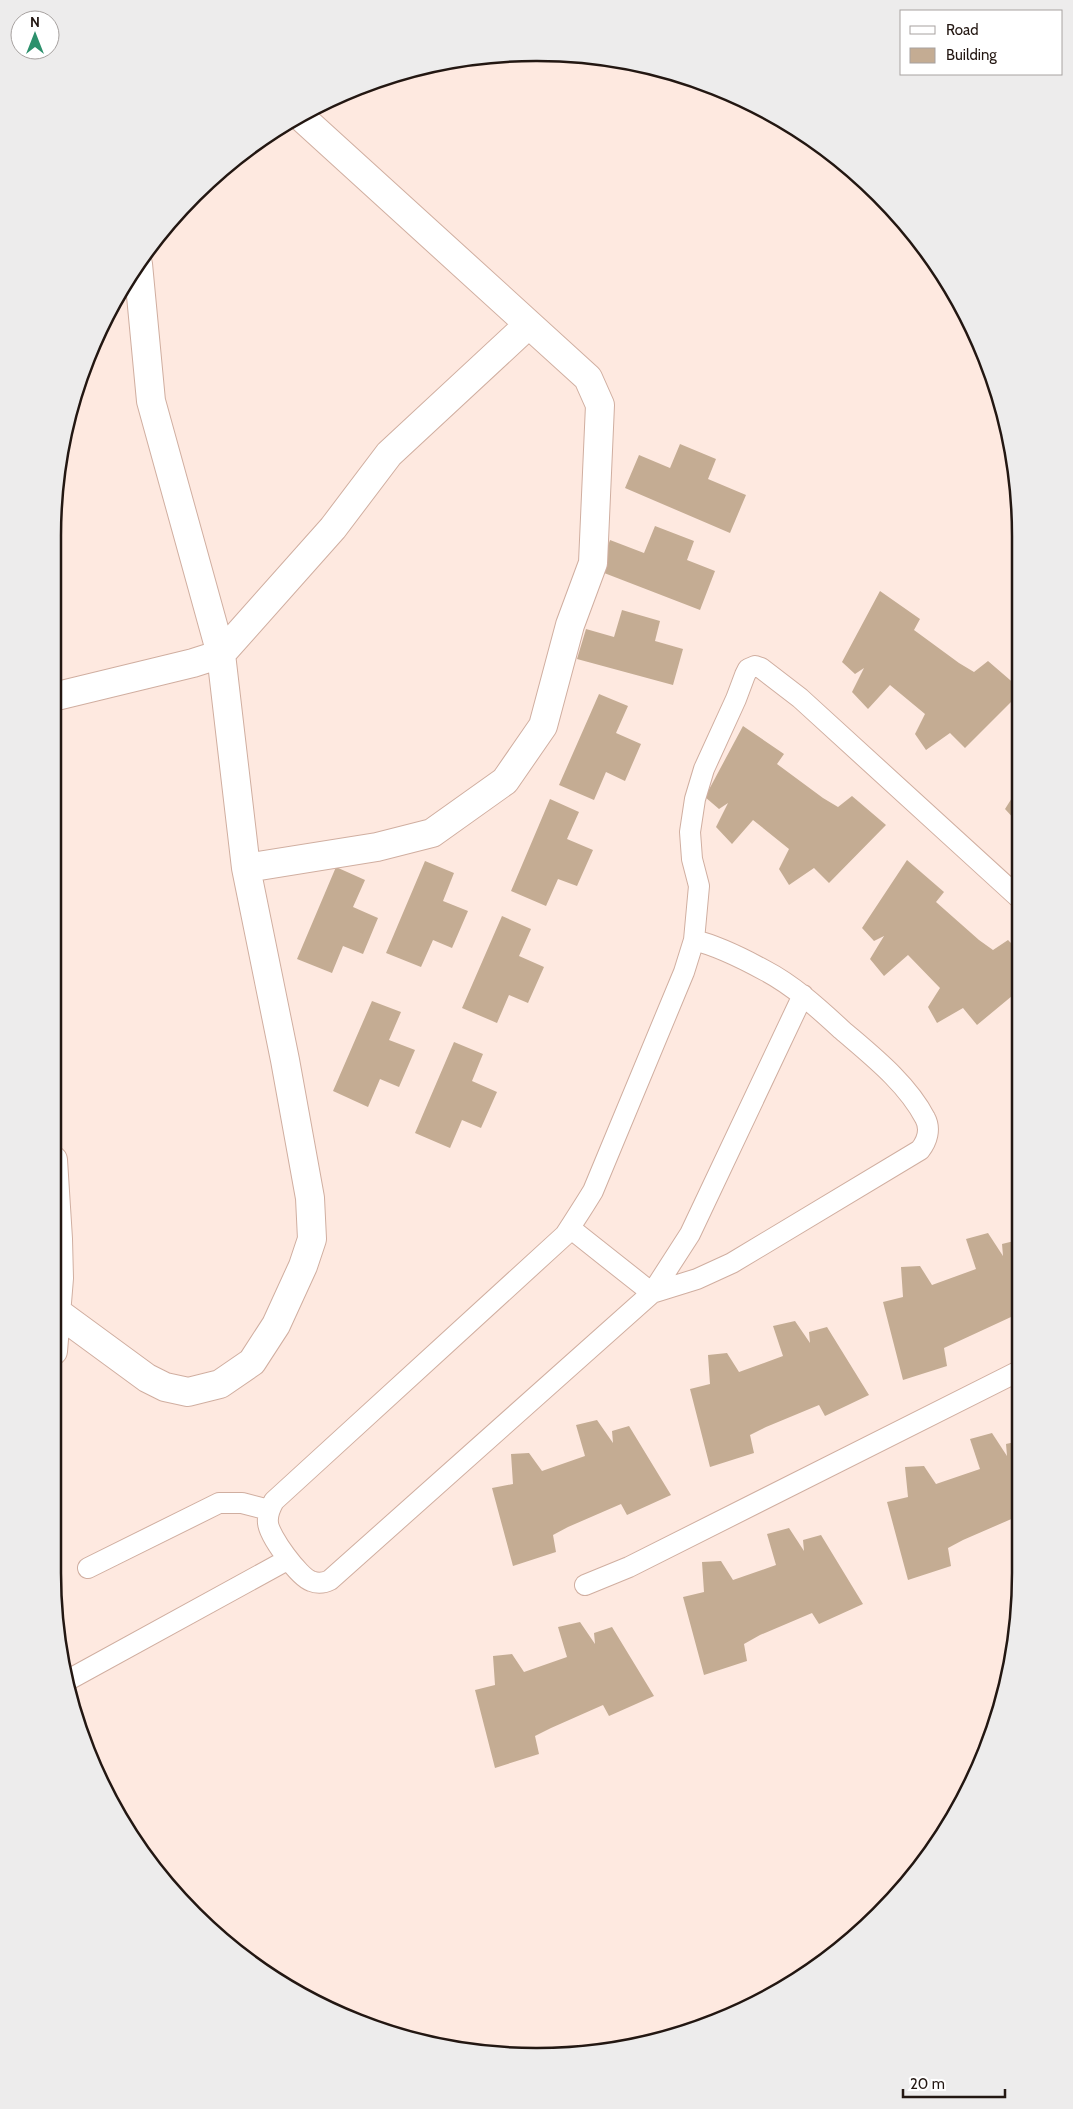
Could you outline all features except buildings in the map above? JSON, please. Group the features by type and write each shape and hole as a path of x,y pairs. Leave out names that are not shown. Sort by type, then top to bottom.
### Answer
{"street":[{"path":"246,868 377,847 432,833 504,781 543,726 570,625 593,564 600,405 588,378 306,121"},
{"path":"61,1315 147,1378 165,1387 188,1392 220,1384 252,1362 276,1325 303,1266 312,1239 310,1198 285,1060 246,868 221,654 151,401 139,275"},
{"path":"61,695 193,663 221,654 333,528 389,454 528,325"}],"lane":[{"path":"803,995 690,1234 652,1293 330,1580 319,1583 309,1581 287,1560 268,1525 269,1510 274,1501 550,1250 570,1228 593,1191 684,972 694,940 699,886 692,859 690,832 695,800 704,769 748,669 755,666 800,698 1012,892"},
{"path":"652,1293 697,1279 732,1262 920,1150 925,1144 928,1134 926,1119 898,1081 803,995 765,970 716,947 694,940"},
{"path":"570,1228 652,1293"},
{"path":"585,1585 629,1567 1012,1375"},
{"path":"88,1568 219,1503 242,1503 269,1510"},
{"path":"73,1677 287,1560"}]}
